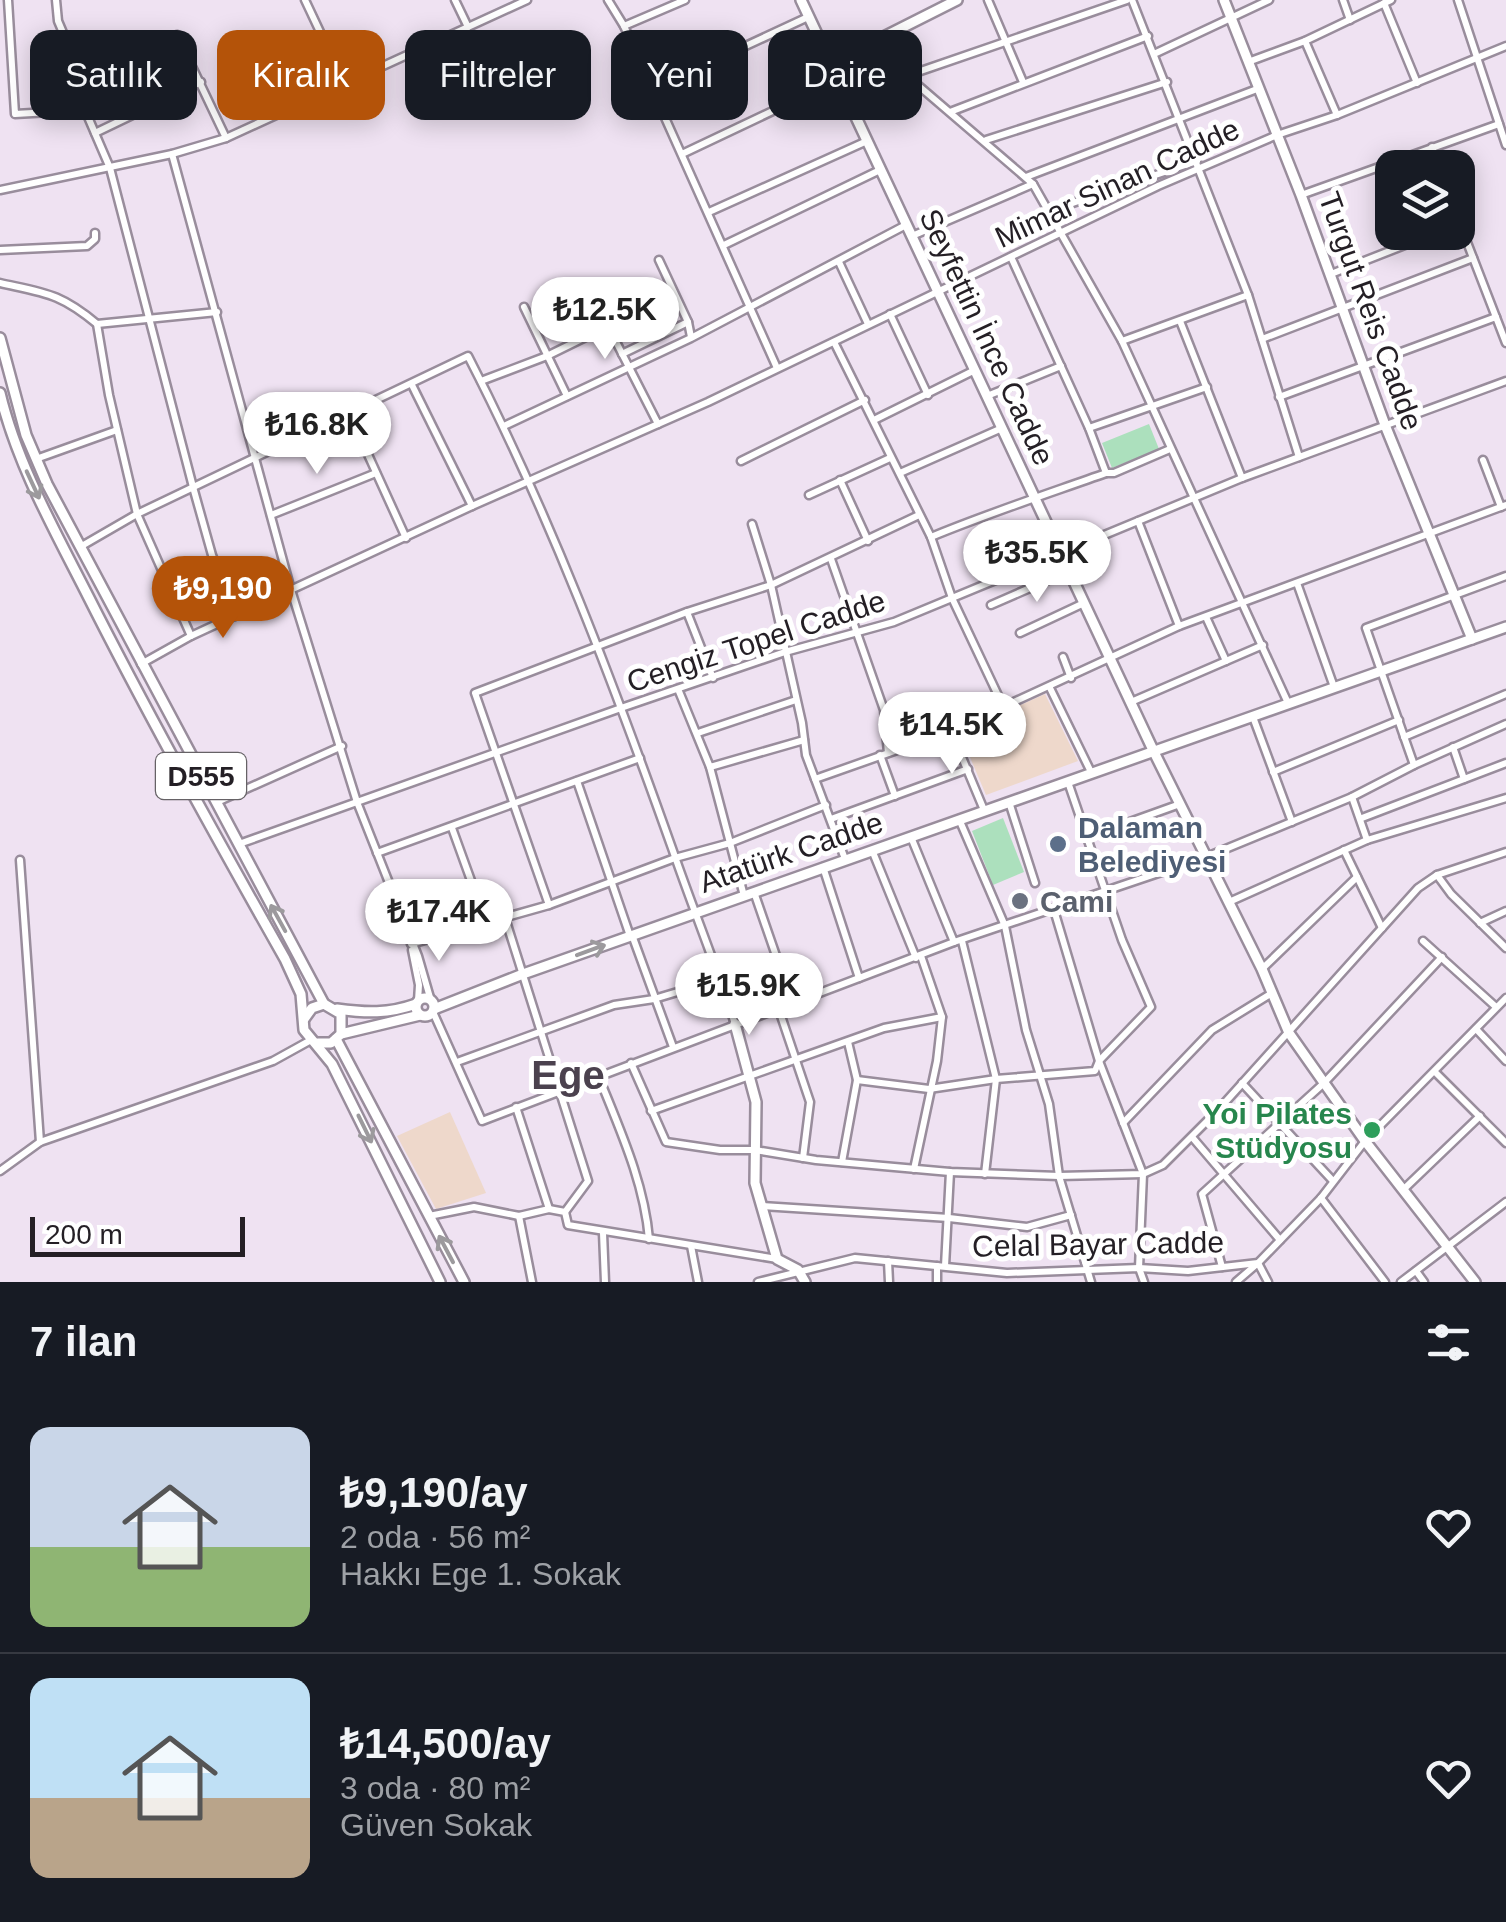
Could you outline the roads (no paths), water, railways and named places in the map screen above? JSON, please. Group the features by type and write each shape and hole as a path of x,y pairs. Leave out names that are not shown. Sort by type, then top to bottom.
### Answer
{"main road":[{"name":"Seyfettin İnce Cadde","path":"800,0 814,30"},
{"path":"891,30 939,3 957,0"},
{"name":"Turgut Reis Cadde","path":"1224,0 1332,274 1385,424 1472,639"},
{"name":"Seyfettin İnce Cadde","path":"857,120 1289,1033 1365,1141 1475,1282"},
{"name":"D555","path":"0,338 36,459 324,1004"},
{"name":"D555","path":"0,393 14,439 66,553 134,688 285,959 300,994 304,1019"},
{"name":"Atatürk Cadde","path":"433,1007 1506,627"},
{"path":"314,1042 429,1016 433,1007 426,998 392,1012 369,1014 324,1004 312,1008 304,1019 304,1030 332,1064 440,1282"},
{"path":"417,1003 420,1015"},
{"path":"336,1009 343,1021 338,1037 464,1282"},
{"path":"734,1024 756,1102 755,1183 761,1206 777,1259 798,1270 805,1282"}],"street":[{"path":"8,0 16,114 30,113"},
{"path":"56,0 61,30"},
{"path":"305,0 319,30"},
{"path":"456,0 468,26"},
{"path":"385,66 527,0"},
{"path":"608,0 626,30"},
{"path":"624,26 684,0"},
{"path":"988,0 1023,82"},
{"path":"922,70 1130,0 1148,36 1248,294 1299,457"},
{"path":"1154,54 1269,0"},
{"path":"1342,0 1350,20"},
{"path":"1458,0 1506,145"},
{"path":"1248,62 1305,41 1388,2 1418,84"},
{"path":"748,44 808,16"},
{"path":"950,112 1148,36"},
{"path":"1305,41 1337,115"},
{"name":"Mimar Sinan Cadde","path":"141,664 191,636 834,342 1198,164 1418,84 1506,46"},
{"path":"197,74 226,138"},
{"path":"95,133 201,82"},
{"path":"985,141 1166,82"},
{"path":"922,87 1034,184 1122,342 1288,703"},
{"path":"1026,177 1257,90"},
{"path":"682,154 768,113"},
{"path":"89,120 110,168 193,487 235,616"},
{"path":"0,190 172,154 226,138 266,120"},
{"path":"666,120 778,368"},
{"path":"1302,195 1499,124"},
{"path":"709,212 867,142"},
{"path":"172,154 253,459 358,802 433,1007 482,1121 778,1007 1206,857 1352,797 1414,764 1506,724"},
{"path":"1049,211 1198,164"},
{"path":"724,246 880,170"},
{"path":"912,236 1034,184"},
{"path":"504,426 691,338 906,225"},
{"path":"0,250 87,246 96,239 95,232"},
{"path":"1332,274 1393,250"},
{"path":"1470,250 1506,343"},
{"path":"1011,257 1106,473"},
{"path":"1262,339 1473,258"},
{"path":"660,260 688,322 691,338"},
{"path":"839,262 868,324"},
{"path":"0,283 72,302 97,324 136,514 191,636"},
{"path":"586,283 658,424"},
{"path":"1122,342 1248,294"},
{"path":"524,307 567,396"},
{"path":"97,324 217,312"},
{"path":"890,314 928,395"},
{"path":"1279,396 1496,317"},
{"path":"1180,321 1242,478"},
{"path":"622,354 688,322"},
{"path":"481,381 547,356 608,326"},
{"path":"834,342 931,536 952,598 1004,708"},
{"path":"80,547 136,514 468,356 530,480 598,647 734,1024"},
{"path":"987,396 1061,366"},
{"path":"874,420 974,370"},
{"name":"Cengiz Topel Cadde","path":"238,844 678,688 785,652 856,635 1242,478 1506,380"},
{"path":"412,385 472,506"},
{"path":"1089,428 1207,387"},
{"path":"741,460 865,400"},
{"path":"350,415 406,538"},
{"path":"900,473 1002,428"},
{"path":"36,459 117,430"},
{"path":"931,536 1012,503 1114,473 1170,449"},
{"path":"809,496 890,458"},
{"path":"815,779 1004,708 1179,626 1504,506 1483,460"},
{"path":"270,515 376,473"},
{"path":"840,480 868,541"},
{"path":"549,905 475,693 771,584 920,515"},
{"path":"1138,522 1179,626"},
{"path":"752,524 771,584 804,740 846,860"},
{"path":"831,558 884,710 884,754 895,796"},
{"path":"990,605 1069,571"},
{"path":"1414,764 1366,628 1506,576"},
{"path":"1296,583 1334,687"},
{"path":"1020,633 1084,603"},
{"path":"687,612 713,678"},
{"path":"1206,617 1226,661"},
{"path":"1131,702 1263,645"},
{"path":"1063,657 1071,678"},
{"path":"678,688 710,767 730,844 792,1002"},
{"path":"1050,688 1091,772"},
{"path":"1404,736 1506,694"},
{"path":"698,734 796,700"},
{"path":"1253,716 1292,822"},
{"path":"1274,772 1399,720"},
{"path":"951,730 984,810"},
{"path":"710,767 804,740"},
{"path":"216,802 342,746"},
{"path":"1453,747 1464,779"},
{"path":"377,853 640,758"},
{"path":"1362,818 1506,764"},
{"path":"831,819 968,769"},
{"path":"856,1080 929,1089 1095,1071 1099,1061 1151,1007 1122,940 1068,781"},
{"path":"577,782 609,881 673,1047"},
{"path":"1352,797 1368,840"},
{"path":"1229,902 1368,840 1506,798"},
{"path":"1008,802 1036,883"},
{"path":"1128,823 1180,804"},
{"path":"411,944 549,905 675,858 730,844 826,805"},
{"path":"959,819 1004,926 1026,1030 1049,1104 1058,1176 1092,1282"},
{"path":"452,828 486,922"},
{"path":"911,837 958,942 996,1079 985,1174"},
{"path":"872,850 942,1017 938,1061 914,1169"},
{"path":"1344,850 1382,928"},
{"path":"631,1062 666,1142 950,1172 1143,1174 1162,1165 1192,1137 1418,888 1437,875 1506,852"},
{"path":"20,860 40,1142"},
{"path":"823,867 859,978"},
{"path":"1437,875 1506,948"},
{"path":"1262,969 1357,877"},
{"path":"1054,910 1099,1061 1143,1174 1139,1268 1144,1282"},
{"path":"1480,923 1506,912"},
{"path":"505,918 588,1181 565,1212 568,1225 777,1259"},
{"path":"1424,941 1496,1007"},
{"path":"411,944 419,985 417,1003"},
{"path":"1222,1267 1202,1194 1324,1083 1442,958"},
{"path":"457,1062 614,1005 654,1000 720,979"},
{"path":"1123,1123 1212,1030 1272,993"},
{"name":"Celal Bayar Cadde","path":"758,1282 855,1258 941,1266 1008,1278 1139,1268 1188,1271 1258,1262 1321,1198 1365,1141 1506,998"},
{"path":"778,1007 810,1102 803,1158"},
{"path":"651,1111 884,1028 942,1017"},
{"path":"1476,1030 1506,1060"},
{"path":"0,1171 40,1142 273,1061 314,1042"},
{"path":"842,1162 856,1080 848,1042"},
{"path":"1436,1073 1506,1143"},
{"path":"598,1075 634,1166 647,1212 649,1239"},
{"path":"1241,1083 1333,1181"},
{"path":"516,1108 549,1209"},
{"path":"1404,1189 1480,1116"},
{"path":"1192,1137 1280,1240"},
{"path":"937,1282 949,1218 950,1172"},
{"path":"1321,1198 1386,1282"},
{"path":"1401,1282 1506,1202"},
{"path":"761,1206 1027,1227 1071,1215"},
{"path":"428,1216 474,1207 519,1216 549,1209 565,1212"},
{"path":"519,1216 532,1282"},
{"path":"603,1233 605,1282"},
{"path":"691,1246 698,1282"},
{"path":"888,1261 889,1282"},
{"path":"1236,1282 1258,1262 1268,1282"},
{"path":"1416,1271 1424,1282"}],"place":[{"name":"Dalaman Belediyesi","path":"1058,844"},
{"name":"Cami","path":"1020,901"},
{"name":"Yoi Pilates Stüdyosu","path":"1372,1130"}],"district":[{"name":"Ege","path":"568,1075"}]}
